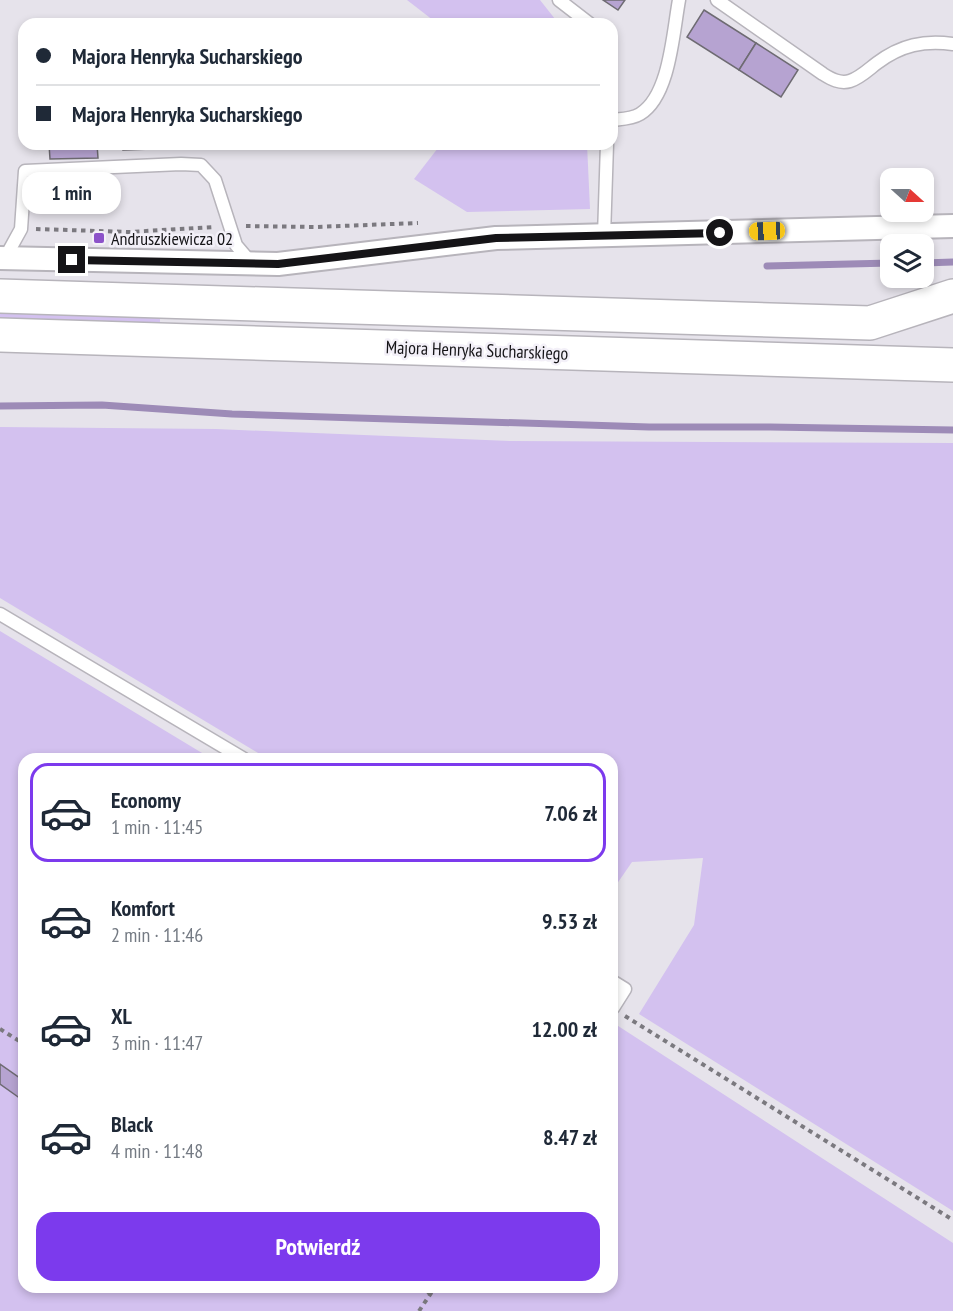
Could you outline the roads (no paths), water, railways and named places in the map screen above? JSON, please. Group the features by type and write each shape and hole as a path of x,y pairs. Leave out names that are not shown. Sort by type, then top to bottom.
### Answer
{"highway":[{"path":"0,296 870,323 953,296"},
{"name":"Majora Henryka Sucharskiego","path":"0,336 953,365"}],"street":[{"path":"2,258 252,264 310,261 496,238 953,226"}],"lane":[{"path":"560,0 582,18"},
{"path":"618,119 639,115 651,105 660,92 679,0"},
{"path":"717,0 823,74 841,82 858,77 885,57 910,45 932,41 953,44"},
{"path":"604,236 607,150"},
{"path":"2,258 21,229 25,171 181,164 201,165 215,180 236,245 252,264"},
{"path":"0,614 234,753"},
{"path":"618,985 625,989 618,1000"}],"waterway":[{"path":"934,263 953,262"},
{"path":"767,266 880,263"},
{"path":"0,406 102,405 232,414 649,427 953,430"}],"place":[{"name":"Andruszkiewicza 02","path":"99,238"}]}
